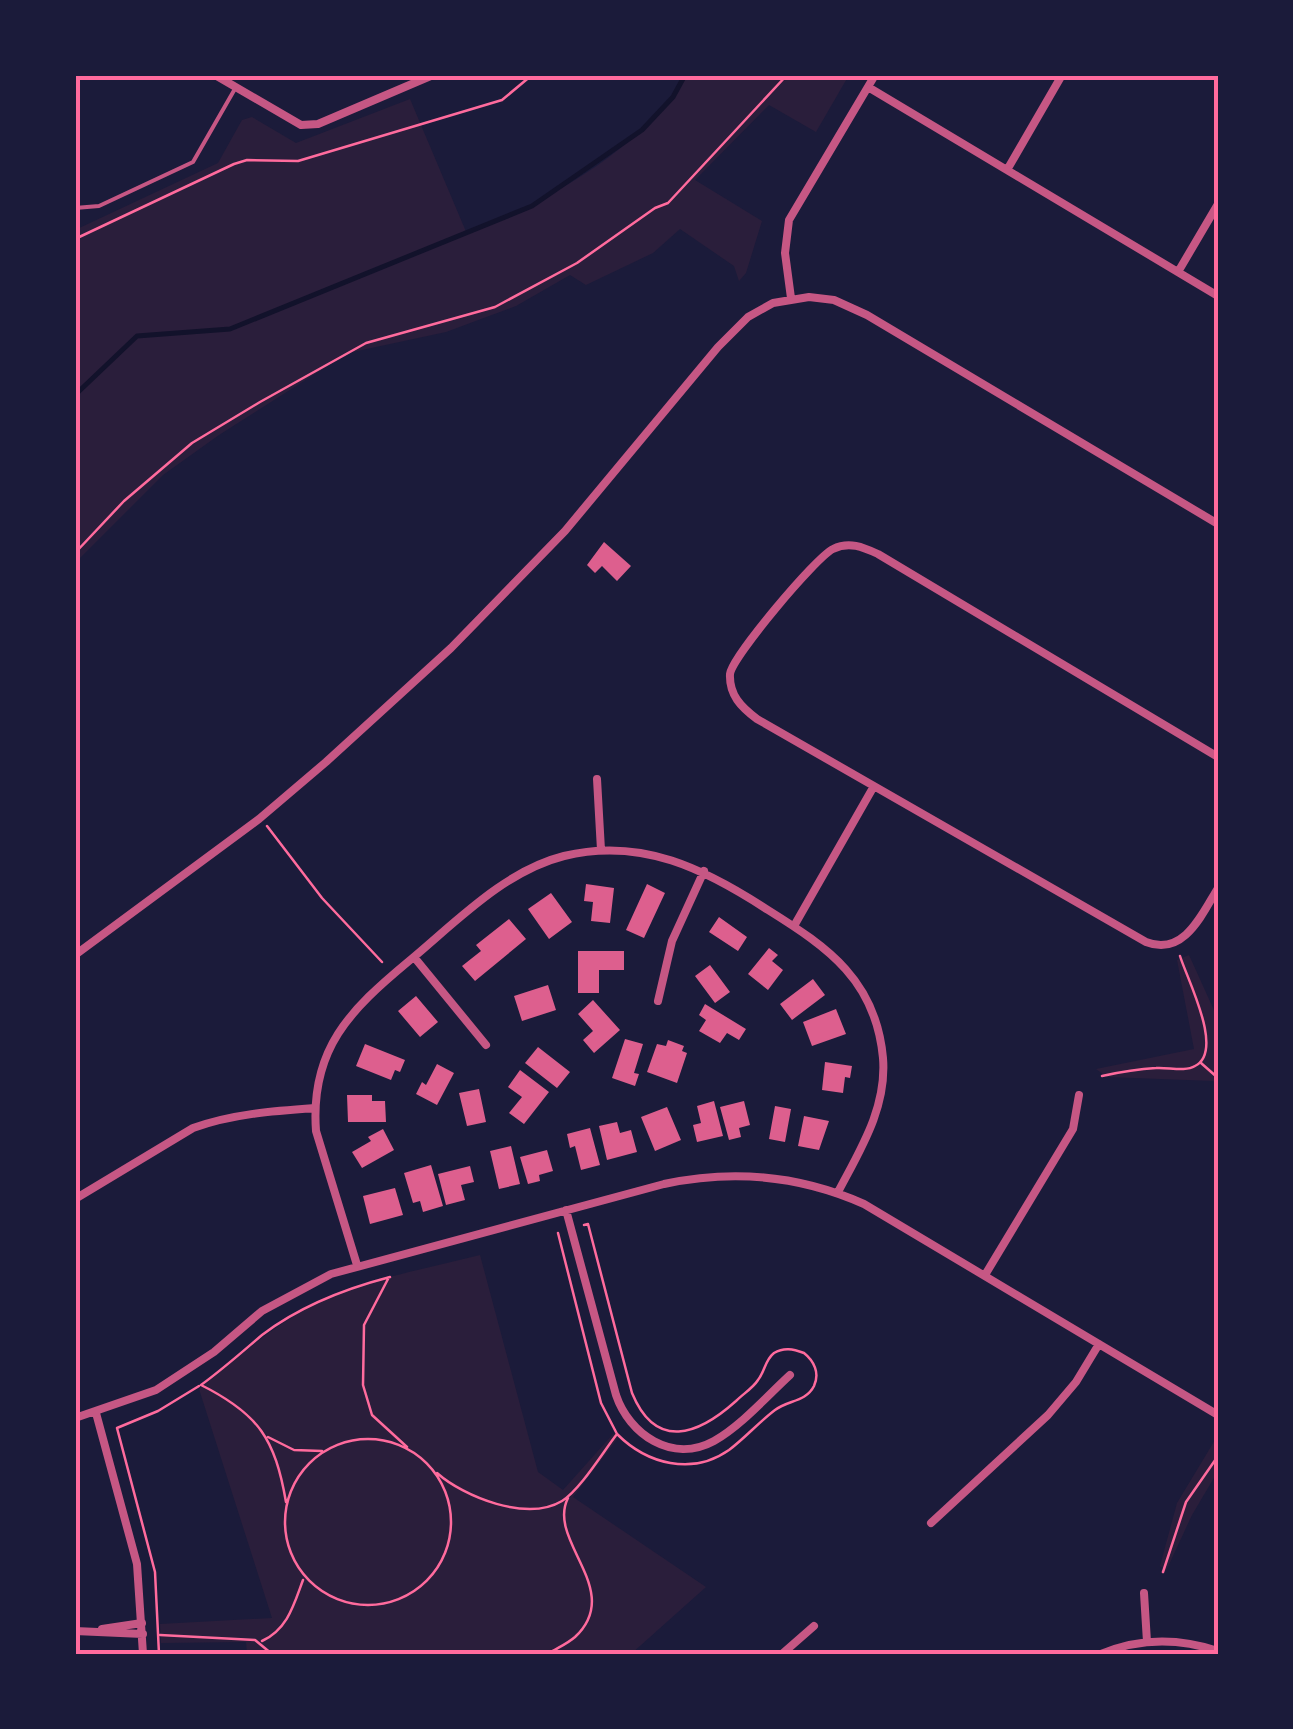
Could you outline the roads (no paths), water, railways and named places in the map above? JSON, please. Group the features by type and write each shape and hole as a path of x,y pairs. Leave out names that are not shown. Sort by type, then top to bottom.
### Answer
{"street":[{"path":"215,75 301,126 318,124 433,75"},
{"path":"790,298 785,253 790,220 875,75"},
{"path":"1007,170 1062,75"},
{"path":"868,87 1218,296"},
{"path":"1178,272 1218,204"},
{"path":"75,954 261,818 408,688 529,569 620,468 736,328 760,310 790,298 820,297 867,315 1218,524"},
{"path":"1218,757 859,546 844,545 816,562 732,666 731,688 737,702 757,718 1154,945 1167,945 1191,931 1218,888"},
{"path":"598,779 601,850"},
{"path":"794,926 874,786"},
{"path":"357,1265 320,1150 314,1108 324,1062 347,1018 366,997 506,882 561,856 601,850 656,854 704,872 794,926 847,968 869,1004 881,1042 882,1091 877,1112 838,1192"},
{"path":"658,1001 672,942 704,872"},
{"path":"414,957 486,1045"},
{"path":"985,1275 1074,1129 1079,1095"},
{"path":"75,1198 203,1124 253,1113 314,1108"},
{"path":"75,1418 167,1383 214,1352 262,1311 315,1281 357,1265 715,1174 778,1178 838,1192 1218,1415"},
{"path":"566,1210 620,1409 646,1438 684,1448 714,1441 790,1374"},
{"path":"931,1523 1048,1415 1076,1382 1100,1344"},
{"path":"96,1413 137,1564 144,1654"},
{"path":"1144,1593 1147,1642"},
{"path":"75,1631 142,1623"},
{"path":"782,1654 814,1626"},
{"path":"98,1630 143,1634"},
{"path":"1101,1654 1172,1640 1218,1651"}],"lane":[{"path":"75,208 99,206 193,162 236,87"}],"waterway":[{"path":"75,395 137,336 230,329 532,206 642,130 673,97 685,75"}]}
